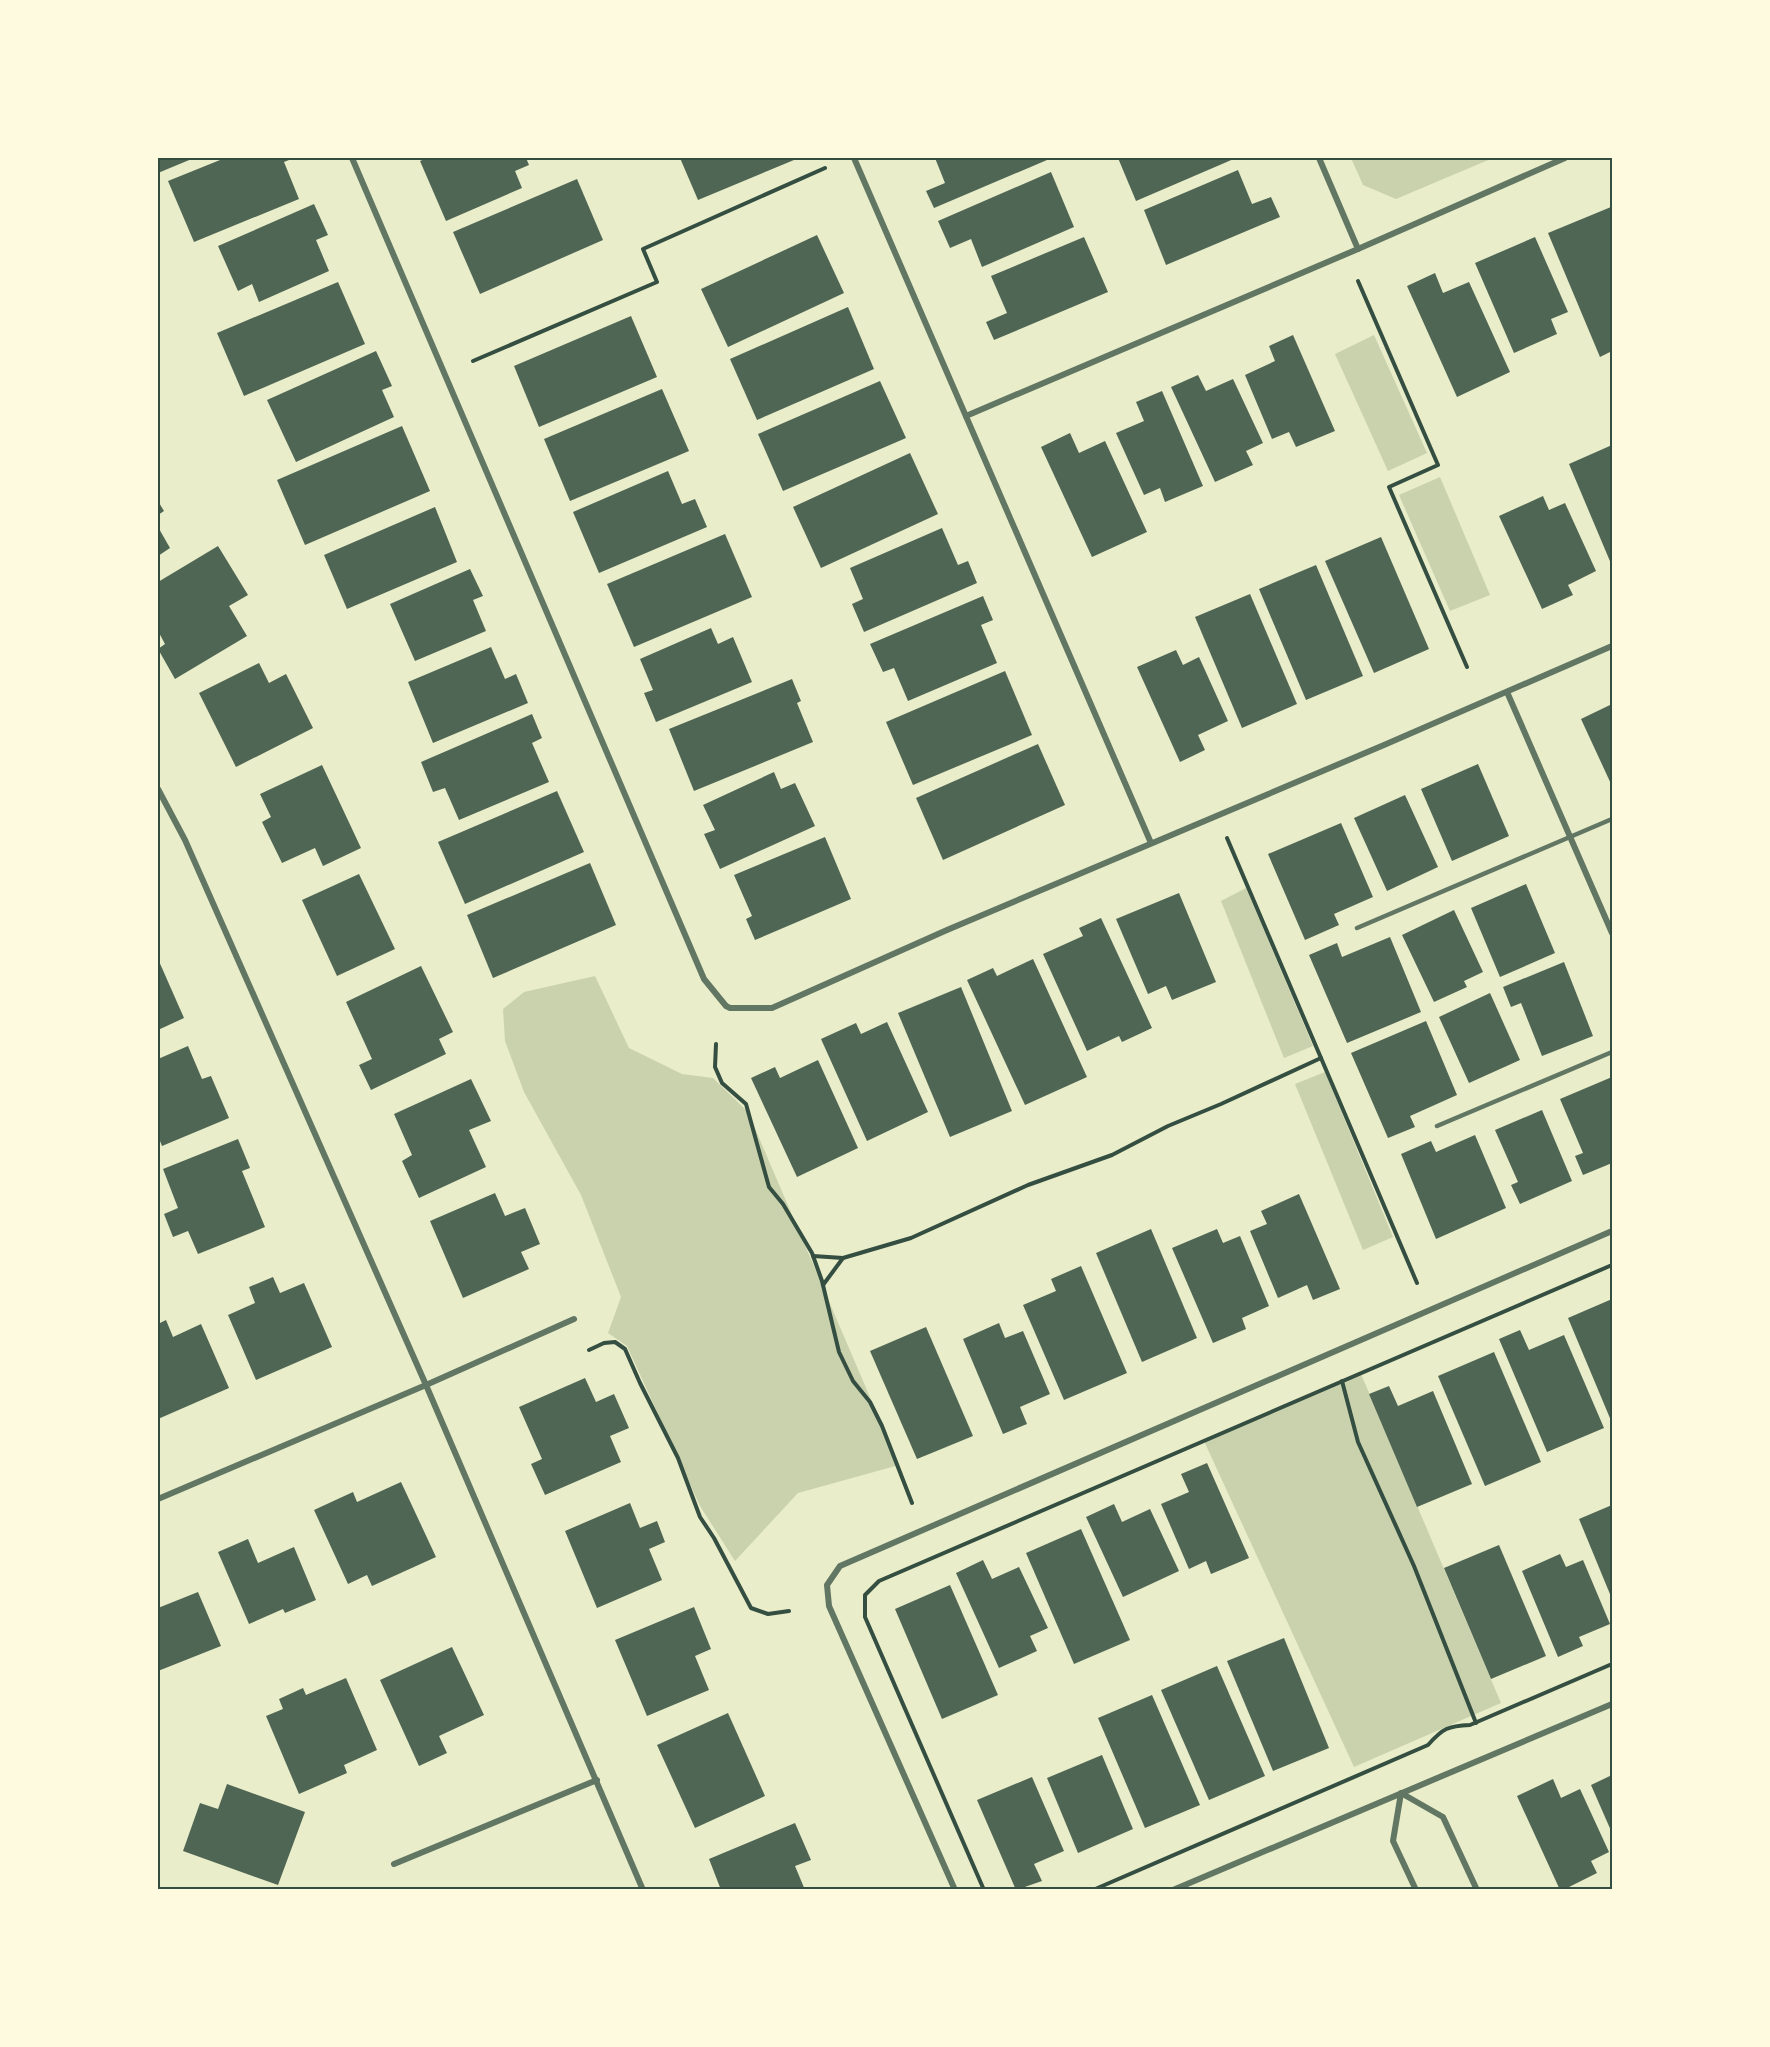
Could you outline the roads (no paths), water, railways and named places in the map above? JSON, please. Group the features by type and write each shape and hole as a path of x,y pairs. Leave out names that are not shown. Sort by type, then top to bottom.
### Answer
{"street":[{"path":"352,158 704,979 730,1008 772,1008 947,930 1612,646"},
{"path":"854,158 1151,843"},
{"path":"1318,158 1358,249"},
{"path":"966,416 1565,158"},
{"path":"1507,692 1612,933"},
{"path":"158,789 185,840 426,1385 643,1890"},
{"path":"955,1890 829,1606 826,1585 840,1566 1612,1231"},
{"path":"158,1499 426,1385 573,1319"},
{"path":"1173,1890 1612,1704"},
{"path":"394,1864 597,1780"},
{"path":"1401,1793 1393,1841 1416,1890"},
{"path":"1401,1793 1443,1817 1477,1890"}],"lane":[{"path":"1357,928 1612,819"},
{"path":"1437,1126 1612,1052"}]}
